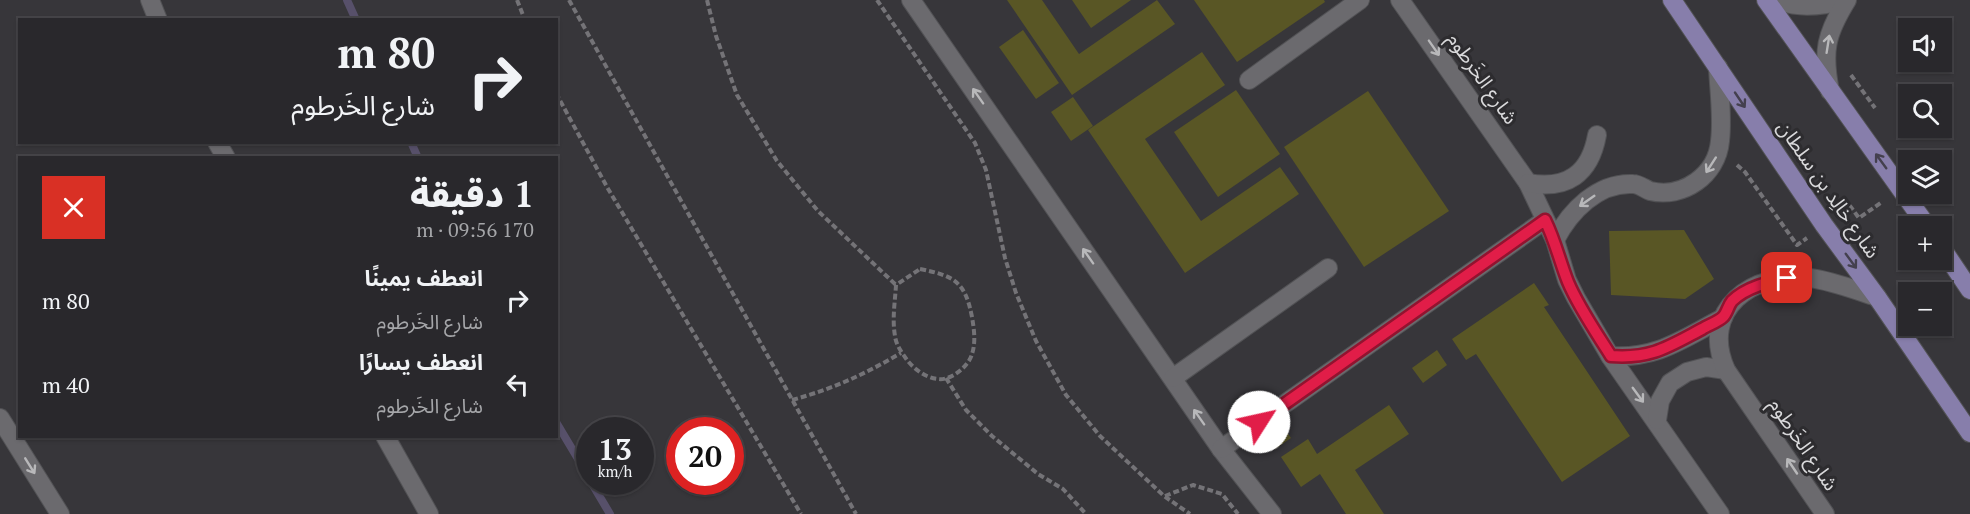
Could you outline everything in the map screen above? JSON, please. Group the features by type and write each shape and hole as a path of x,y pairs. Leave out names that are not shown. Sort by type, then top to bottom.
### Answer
{"main road":[{"name":"شارع خالِد بن سلطان","path":"1672,0 1824,225 1877,297 1970,433"},
{"path":"1766,0 1920,216"},
{"path":"1952,263 1970,290"}],"street":[{"path":"150,0 157,18"},
{"path":"911,0 1221,449 1272,514"},
{"path":"1249,80 1360,0"},
{"name":"شارع الخَرطوم","path":"1400,0 1528,183 1555,240 1567,280 1576,298 1611,356 1720,514"},
{"path":"1777,0 1804,6 1826,5 1846,0"},
{"path":"1831,92 1825,67 1827,41 1835,19 1846,0"},
{"path":"1555,240 1564,223 1576,208 1591,196 1605,190 1635,184 1650,191 1666,192 1683,190 1698,182 1709,170 1717,156 1720,142 1718,67"},
{"path":"1528,183 1544,186 1560,184 1575,177 1586,165 1594,151 1597,135"},
{"path":"1221,449 1545,220"},
{"path":"1173,378 1328,268"},
{"name":"شارع الخَرطوم","path":"1825,514 1726,370 1718,348 1723,318 1732,301 1747,291 1767,282 1787,278 1809,278 1830,282 1877,297"},
{"name":"شارع الخَرطوم","path":"1611,356 1645,356 1661,351 1723,318"},
{"path":"1657,420 1660,401 1670,383 1687,372 1706,367 1726,370"},
{"path":"0,418 60,514"},
{"path":"386,438 429,514"}],"path":[{"path":"517,0 524,18"},
{"path":"569,0 856,514"},
{"path":"707,0 716,36 737,95 777,161 818,211 896,285"},
{"path":"877,0 975,143 986,170 1005,258 1016,293 1036,340 1066,395 1100,436 1164,496 1190,514"},
{"path":"1827,41 1879,114"},
{"path":"558,97 607,187 801,514"},
{"path":"920,269 943,274 960,285 969,303 974,332 972,355 962,370 946,378 937,379 915,369 901,353 895,337 896,285 920,269"},
{"path":"792,400 824,391 866,374 901,353"},
{"path":"946,378 966,410 992,436 1038,474 1063,489 1086,514"},
{"path":"1164,496 1193,485 1222,494 1238,514"}],"building":[{"path":"1007,0 1042,0 1079,54 1157,0 1175,24 1072,95"},
{"path":"1072,0 1131,0 1091,28"},
{"path":"1194,0 1324,0 1325,2 1237,62"},
{"path":"1023,30 1059,83 1036,99 999,47"},
{"path":"1202,52 1225,85 1145,139 1201,221 1280,167 1299,194 1185,273 1088,130"},
{"path":"1236,90 1280,154 1218,197 1174,132"},
{"path":"1368,91 1449,211 1364,267 1284,147"},
{"path":"1073,97 1093,126 1071,141 1051,112"},
{"path":"1684,230 1714,279 1685,299 1611,295 1609,231"},
{"path":"1534,283 1549,305 1544,307 1630,436 1562,482 1476,354 1466,360 1452,339"},
{"path":"1437,350 1447,365 1423,383 1412,368"},
{"path":"1389,405 1409,434 1355,470 1384,514 1346,514 1320,474 1301,487 1281,457 1308,439 1317,454"},
{"path":"1284,428 1291,438 1275,449 1268,439"}],"waterway":[{"path":"347,0 355,18"},
{"path":"412,144 417,156"},
{"path":"558,425 576,456"},
{"path":"599,495 610,514"}],"route":[{"path":"1259,422 1545,220 1555,240 1567,280 1611,356 1645,356 1661,351 1723,318 1732,301 1747,291 1767,282 1787,278"}]}
